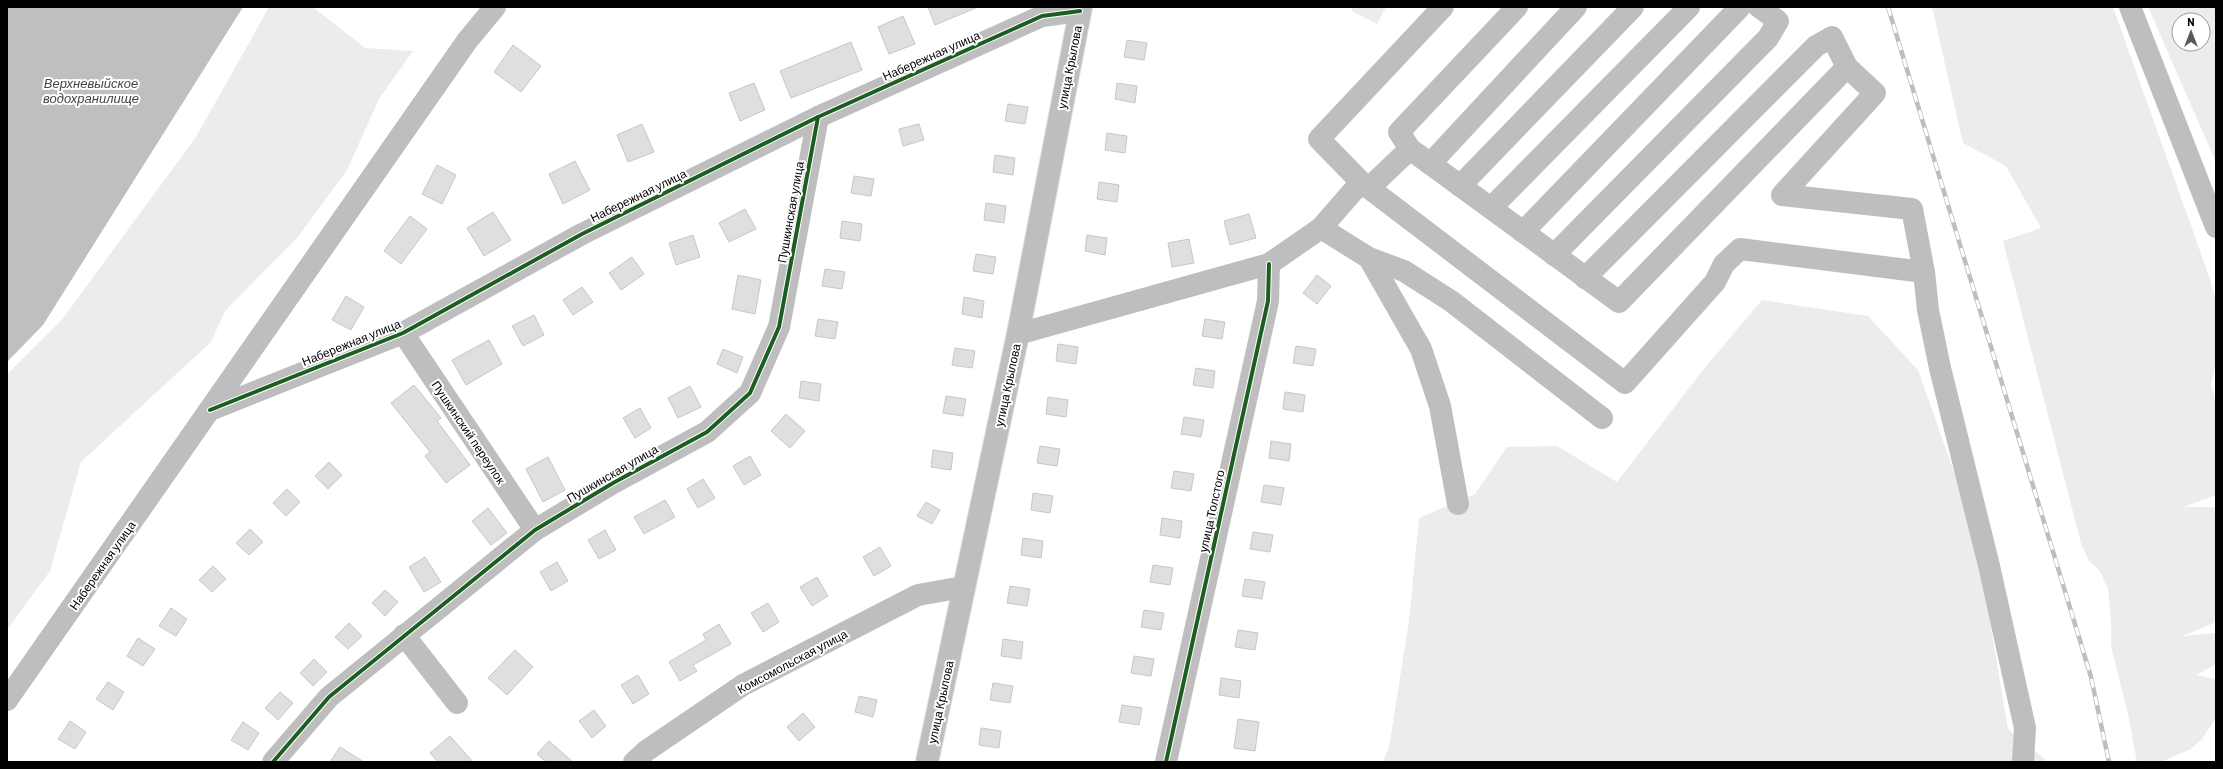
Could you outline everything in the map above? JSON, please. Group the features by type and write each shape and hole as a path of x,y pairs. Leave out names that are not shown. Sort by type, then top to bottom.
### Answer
{"street":[{"name":"Набережная улица","path":"7,700 467,41 495,7"},
{"path":"1443,7 1319,139 1365,185 1625,383 1715,282 1724,264 1740,249 1924,272"},
{"path":"1517,7 1399,132 1410,149 1618,302 1847,67"},
{"path":"1430,164 1576,7"},
{"path":"1460,186 1633,7"},
{"path":"1491,208 1689,7"},
{"path":"1523,232 1740,7"},
{"path":"1554,255 1768,38 1778,21 1758,7"},
{"path":"2130,7 2216,226"},
{"name":"Набережная улица","path":"210,410 403,333 582,234 818,117 1042,16 1081,9"},
{"name":"улица Крылова","path":"927,762 1018,334 1081,9"},
{"path":"1585,278 1816,46 1832,37 1847,67 1875,93 1782,195 1912,209 1924,272 1928,310 1940,368 1984,544 2024,728 2023,762"},
{"name":"Пушкинская улица","path":"273,762 330,697 404,635 535,530 613,483 707,432 750,394 779,327 818,117"},
{"path":"1018,334 1269,264 1322,228 1342,204 1410,149"},
{"path":"1322,228 1370,258 1404,271 1451,301 1602,418"},
{"path":"1370,258 1421,349 1440,406 1458,504"},
{"name":"улица Толстого","path":"1166,762 1268,301 1269,264"},
{"name":"Пушкинский переулок","path":"403,333 535,530"},
{"name":"Комсомольская улица","path":"634,762 646,751 743,685 918,595 963,587"},
{"path":"404,635 457,702"}],"shaded area":[{"path":"269,7 313,7 365,48 413,51 379,99 347,170 297,238 225,311 211,342 81,462 50,571 7,630 7,374 61,321 196,137"},
{"path":"1351,7 1386,7 1377,24 1353,12"},
{"path":"1932,7 2113,7 2210,279 2216,301 2216,366 2211,384 2216,400 2216,495 2184,507 2216,507 2216,622 2183,636 2216,633 2216,664 2196,675 2216,679 2216,718 2202,739 2191,749 2161,762 2137,762 2128,714 2111,646 2111,619 2108,589 2099,570 2089,561 2081,543 2003,241 2041,228 2006,166 1963,143"},
{"path":"2148,7 2216,7 2216,162"},
{"path":"1762,300 1868,316 1918,370 1958,483 1990,622 2008,729 2048,762 1383,762 1389,747 1409,621 1419,518 1475,494 1507,447 1557,446 1617,482 1703,370"}],"water":[{"name":"Верхневыйское водохранилище","path":"7,7 243,7 43,325 7,362"}],"building":[{"path":"928,7 978,7 935,25"},
{"path":"903,16 915,44 889,54 878,27"},
{"path":"1127,40 1147,43 1144,60 1124,57"},
{"path":"851,42 862,70 791,98 780,71"},
{"path":"513,45 541,66 521,92 494,72"},
{"path":"754,83 765,110 740,121 729,93"},
{"path":"1117,83 1137,86 1135,103 1115,99"},
{"path":"1008,104 1028,107 1025,124 1005,121"},
{"path":"642,124 654,152 628,162 617,135"},
{"path":"919,124 924,140 903,146 899,129"},
{"path":"1107,133 1127,136 1125,153 1105,150"},
{"path":"995,155 1015,158 1013,175 993,172"},
{"path":"575,161 590,190 563,204 549,174"},
{"path":"437,165 456,175 442,204 422,194"},
{"path":"854,176 874,179 871,196 851,193"},
{"path":"1099,182 1119,185 1117,202 1097,199"},
{"path":"986,203 1006,206 1004,223 984,220"},
{"path":"745,209 756,229 729,242 719,223"},
{"path":"493,212 511,240 484,256 467,228"},
{"path":"1249,214 1256,238 1230,245 1224,221"},
{"path":"410,216 427,229 401,264 384,251"},
{"path":"842,221 862,224 860,241 840,238"},
{"path":"693,235 700,257 676,265 669,243"},
{"path":"1087,235 1107,238 1105,255 1085,251"},
{"path":"1189,239 1194,263 1172,267 1168,243"},
{"path":"976,254 996,257 993,274 973,271"},
{"path":"632,257 644,274 621,290 609,273"},
{"path":"825,269 845,272 842,289 822,286"},
{"path":"738,275 761,280 755,314 732,309"},
{"path":"1317,275 1331,286 1317,304 1303,293"},
{"path":"582,287 593,302 573,315 563,300"},
{"path":"346,296 364,307 351,330 332,320"},
{"path":"964,297 984,301 982,318 962,314"},
{"path":"534,315 544,335 523,346 512,326"},
{"path":"818,319 838,322 835,339 815,336"},
{"path":"1205,319 1225,322 1222,339 1202,336"},
{"path":"489,340 502,364 466,385 452,360"},
{"path":"1058,344 1078,347 1076,364 1056,361"},
{"path":"1296,346 1316,349 1313,366 1293,363"},
{"path":"955,348 975,351 972,368 952,365"},
{"path":"723,349 743,357 737,373 717,364"},
{"path":"1196,368 1215,371 1213,388 1193,385"},
{"path":"801,381 821,384 819,401 799,398"},
{"path":"414,385 441,418 437,421 470,465 446,483 425,456 430,452 391,403"},
{"path":"690,386 701,407 678,418 668,398"},
{"path":"1285,392 1305,395 1303,412 1283,409"},
{"path":"946,396 966,399 963,416 943,413"},
{"path":"1048,397 1068,400 1066,417 1046,414"},
{"path":"640,408 651,428 635,438 623,418"},
{"path":"786,414 805,431 790,448 771,431"},
{"path":"1184,417 1204,420 1201,437 1181,434"},
{"path":"1271,441 1291,444 1289,461 1269,458"},
{"path":"1040,446 1060,449 1057,466 1037,463"},
{"path":"933,450 953,453 951,470 931,467"},
{"path":"750,456 761,475 744,485 733,466"},
{"path":"548,457 565,490 543,502 526,469"},
{"path":"329,462 342,475 328,489 315,476"},
{"path":"1174,471 1194,474 1191,491 1171,488"},
{"path":"703,479 715,498 698,508 687,489"},
{"path":"1264,485 1284,488 1281,505 1261,502"},
{"path":"287,489 300,502 286,516 273,503"},
{"path":"1033,493 1053,496 1050,513 1031,510"},
{"path":"665,500 675,517 644,534 634,517"},
{"path":"926,502 940,510 932,524 917,516"},
{"path":"488,508 507,533 491,545 472,521"},
{"path":"1162,518 1182,521 1180,538 1160,535"},
{"path":"250,529 263,542 249,555 236,543"},
{"path":"605,530 616,550 599,559 588,540"},
{"path":"1253,532 1273,535 1270,552 1250,549"},
{"path":"1023,538 1043,541 1041,558 1021,555"},
{"path":"880,547 891,566 874,576 863,557"},
{"path":"425,557 441,582 424,592 409,567"},
{"path":"557,562 568,581 551,591 540,572"},
{"path":"1153,565 1173,568 1170,585 1150,582"},
{"path":"213,566 226,579 212,592 199,580"},
{"path":"817,577 828,596 812,606 800,587"},
{"path":"1245,579 1265,582 1262,599 1242,596"},
{"path":"1010,586 1030,589 1027,606 1007,603"},
{"path":"385,590 398,602 385,616 372,603"},
{"path":"768,603 779,622 763,632 751,613"},
{"path":"171,608 187,619 176,636 159,626"},
{"path":"1144,610 1164,613 1161,630 1141,627"},
{"path":"349,623 362,636 348,649 335,637"},
{"path":"719,624 731,644 693,665 697,671 680,681 669,662 706,640 703,634"},
{"path":"1238,630 1258,633 1255,650 1235,647"},
{"path":"138,638 155,649 143,666 127,656"},
{"path":"1003,639 1023,642 1021,659 1001,656"},
{"path":"515,650 533,667 507,695 488,678"},
{"path":"1134,656 1154,659 1151,676 1131,673"},
{"path":"314,659 327,672 313,686 300,673"},
{"path":"638,675 649,694 633,704 621,685"},
{"path":"1221,678 1241,681 1239,698 1219,695"},
{"path":"108,682 124,692 113,710 96,699"},
{"path":"993,683 1013,686 1010,703 990,700"},
{"path":"280,692 293,703 278,720 265,708"},
{"path":"859,696 877,700 873,717 855,712"},
{"path":"1122,705 1142,708 1139,725 1119,722"},
{"path":"594,710 606,726 592,738 579,721"},
{"path":"803,713 815,727 799,741 787,727"},
{"path":"1238,719 1259,722 1255,751 1234,748"},
{"path":"70,721 86,732 75,749 58,739"},
{"path":"243,722 259,733 248,750 231,740"},
{"path":"981,728 1001,731 999,748 979,745"},
{"path":"450,736 473,762 438,762 430,753"},
{"path":"549,741 573,762 546,762 537,754"},
{"path":"340,747 364,762 330,762"}],"railway":[{"path":"1888,7 2091,677 2109,762"}],"cycle path":[{"path":"210,410 403,333 582,234 818,117 1042,16 1080,11"},
{"path":"273,762 329,697 535,530 613,483 707,432 750,393 779,327 818,117"},
{"path":"1166,762 1268,301 1269,264"}]}
